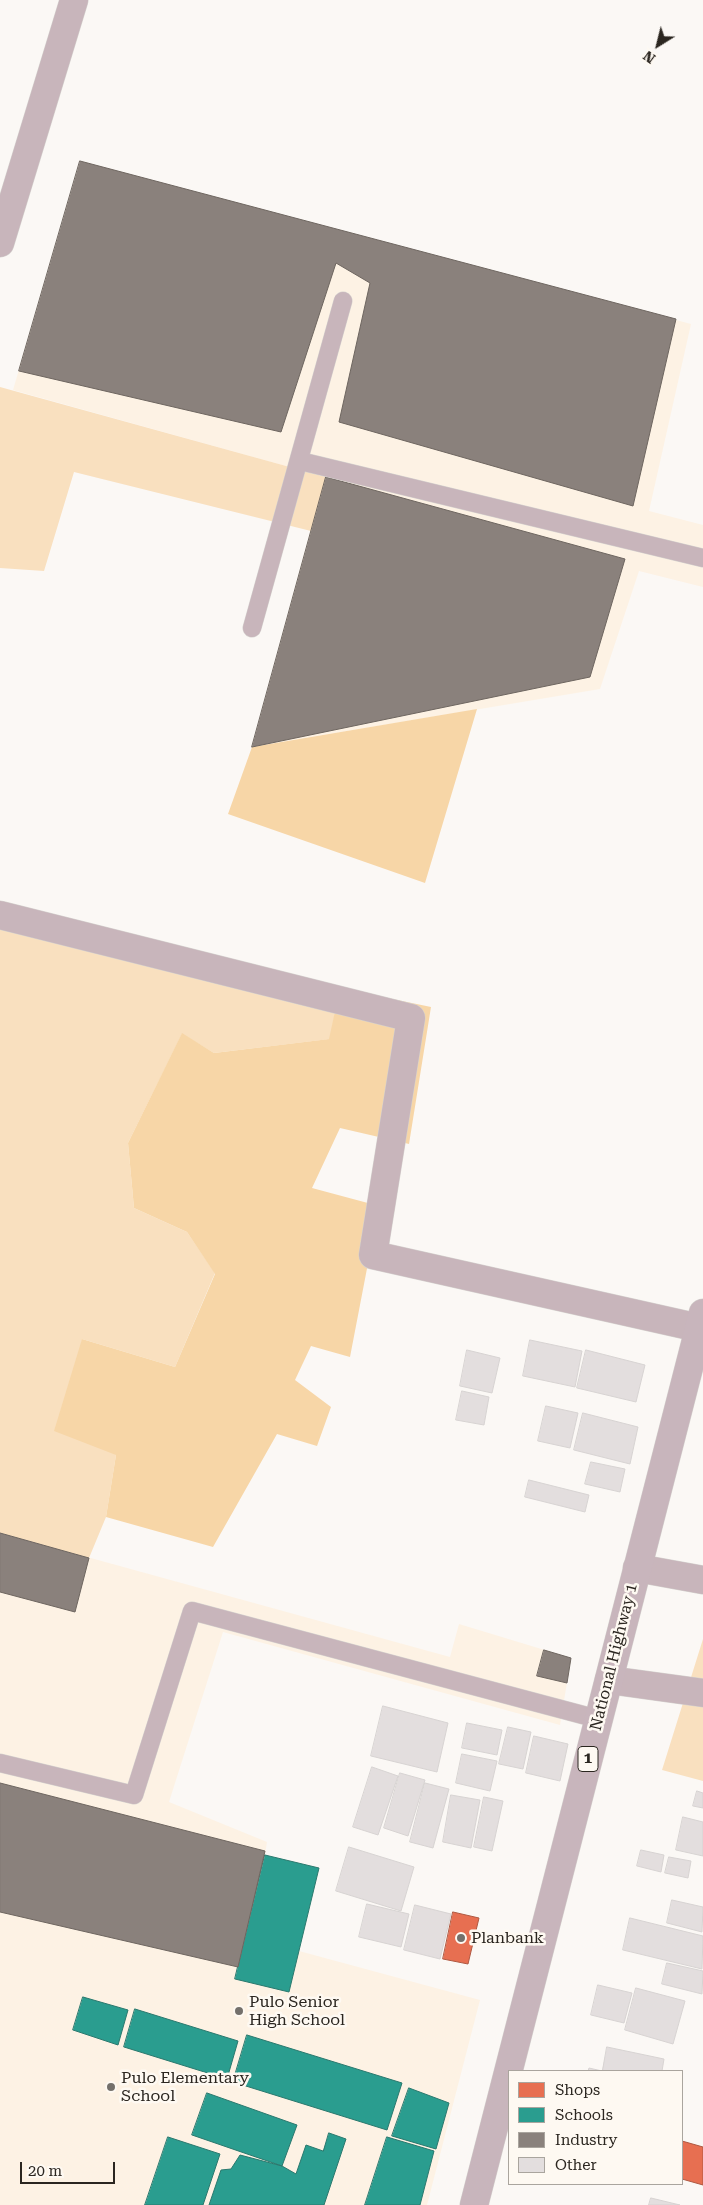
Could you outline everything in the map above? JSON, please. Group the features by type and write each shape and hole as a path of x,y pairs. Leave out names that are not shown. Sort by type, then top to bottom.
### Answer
{"highway":[{"name":"National Highway 1","path":"508,2070 701,1321"},
{"name":"National Highway 1","path":"474,2205 508,2072"}],"street":[{"path":"0,243 74,0"},
{"path":"0,914 410,1018 373,1255 701,1321"},
{"path":"637,1568 703,1580"},
{"path":"609,1680 703,1693"}],"lane":[{"path":"252,628 343,301"},
{"path":"300,461 703,558"},
{"path":"0,1763 134,1794 192,1611 598,1719"}],"shaded area":[{"path":"80,161 691,324 649,511 703,525 703,587 639,571 600,689 252,747 325,477 13,390"},
{"path":"0,387 326,477 311,531 74,472 44,571 0,568"},
{"path":"477,709 425,883 228,814 252,747"},
{"path":"0,907 340,988 330,1039 214,1053 182,1034 128,1143 134,1208 187,1232 215,1273 175,1367 82,1339 116,1455 106,1517 89,1558 0,1533"},
{"path":"340,988 431,1007 409,1144 340,1128 312,1188 379,1206 350,1357 311,1346 295,1380 331,1407 317,1446 277,1434 213,1547 106,1517 116,1455 54,1431 82,1339 175,1367 215,1274 187,1232 134,1208 128,1143 182,1033 214,1053 329,1039"},
{"path":"0,1533 450,1657 459,1624 571,1658 560,1725 223,1632 169,1802 267,1842 265,1855 319,1868 299,1951 480,2000 427,2205 0,2205"},
{"path":"703,1639 703,1781 662,1770"}],"building: Shops":[{"name":"Planbank","path":"453,1912 479,1918 468,1964 443,1959"},
{"path":"683,2141 703,2147 703,2185 683,2179"}],"building: Schools":[{"path":"265,1855 319,1868 289,1992 235,1979"},
{"path":"83,1997 128,2010 118,2045 73,2030"},
{"path":"135,2009 238,2041 227,2079 124,2047"},
{"path":"247,2035 402,2083 387,2130 233,2082"},
{"path":"409,2088 449,2103 436,2149 392,2136"},
{"path":"207,2093 297,2125 282,2166 192,2135"},
{"path":"329,2133 346,2139 324,2205 209,2205 221,2170 231,2169 240,2155 282,2166 296,2174 306,2145 323,2151"},
{"path":"168,2137 220,2154 203,2205 145,2205"},
{"path":"387,2137 434,2151 420,2205 365,2205"}],"building: Industry":[{"path":"80,161 676,319 633,506 339,422 370,283 336,263 281,432 19,371"},
{"path":"326,477 625,559 590,677 252,747"},
{"path":"0,1533 89,1558 75,1612 0,1592"},
{"path":"544,1650 571,1658 567,1683 537,1676"},
{"path":"0,1783 265,1851 238,1967 0,1912"}],"building: Other":[{"path":"530,1340 582,1351 575,1387 523,1376"},
{"path":"467,1350 500,1358 492,1393 460,1386"},
{"path":"586,1350 645,1365 636,1402 577,1388"},
{"path":"462,1391 489,1397 484,1425 456,1420"},
{"path":"546,1406 578,1413 570,1448 538,1441"},
{"path":"583,1413 638,1427 630,1464 574,1450"},
{"path":"591,1462 625,1469 620,1492 585,1484"},
{"path":"529,1480 589,1495 585,1512 525,1497"},
{"path":"383,1706 448,1723 437,1772 371,1756"},
{"path":"467,1723 502,1730 497,1755 462,1748"},
{"path":"508,1727 531,1732 523,1769 499,1764"},
{"path":"534,1736 568,1744 560,1781 526,1773"},
{"path":"462,1754 497,1761 490,1791 456,1783"},
{"path":"372,1767 398,1776 378,1835 353,1827"},
{"path":"400,1773 425,1780 408,1836 384,1828"},
{"path":"425,1783 449,1789 433,1848 410,1842"},
{"path":"697,1791 703,1793 703,1808 693,1806"},
{"path":"451,1795 480,1800 471,1848 443,1842"},
{"path":"484,1797 503,1801 492,1851 474,1847"},
{"path":"683,1817 703,1822 703,1856 676,1850"},
{"path":"349,1847 414,1867 401,1911 336,1891"},
{"path":"641,1850 664,1855 661,1872 637,1866"},
{"path":"669,1857 691,1861 688,1878 665,1873"},
{"path":"672,1900 703,1907 702,1932 667,1923"},
{"path":"367,1904 409,1914 401,1947 359,1937"},
{"path":"415,1905 451,1914 440,1959 404,1950"},
{"path":"630,1918 703,1936 702,1969 623,1950"},
{"path":"667,1963 703,1971 702,1994 662,1984"},
{"path":"598,1985 632,1993 624,2023 591,2015"},
{"path":"636,1988 685,2001 673,2044 625,2030"},
{"path":"607,2047 664,2059 662,2070 602,2070"},
{"path":"651,2198 680,2205 649,2205"}],"place":[{"name":"Planbank","path":"461,1938"},
{"name":"Pulo Senior High School","path":"239,2011"},
{"name":"Pulo Elementary School","path":"111,2087"}]}
